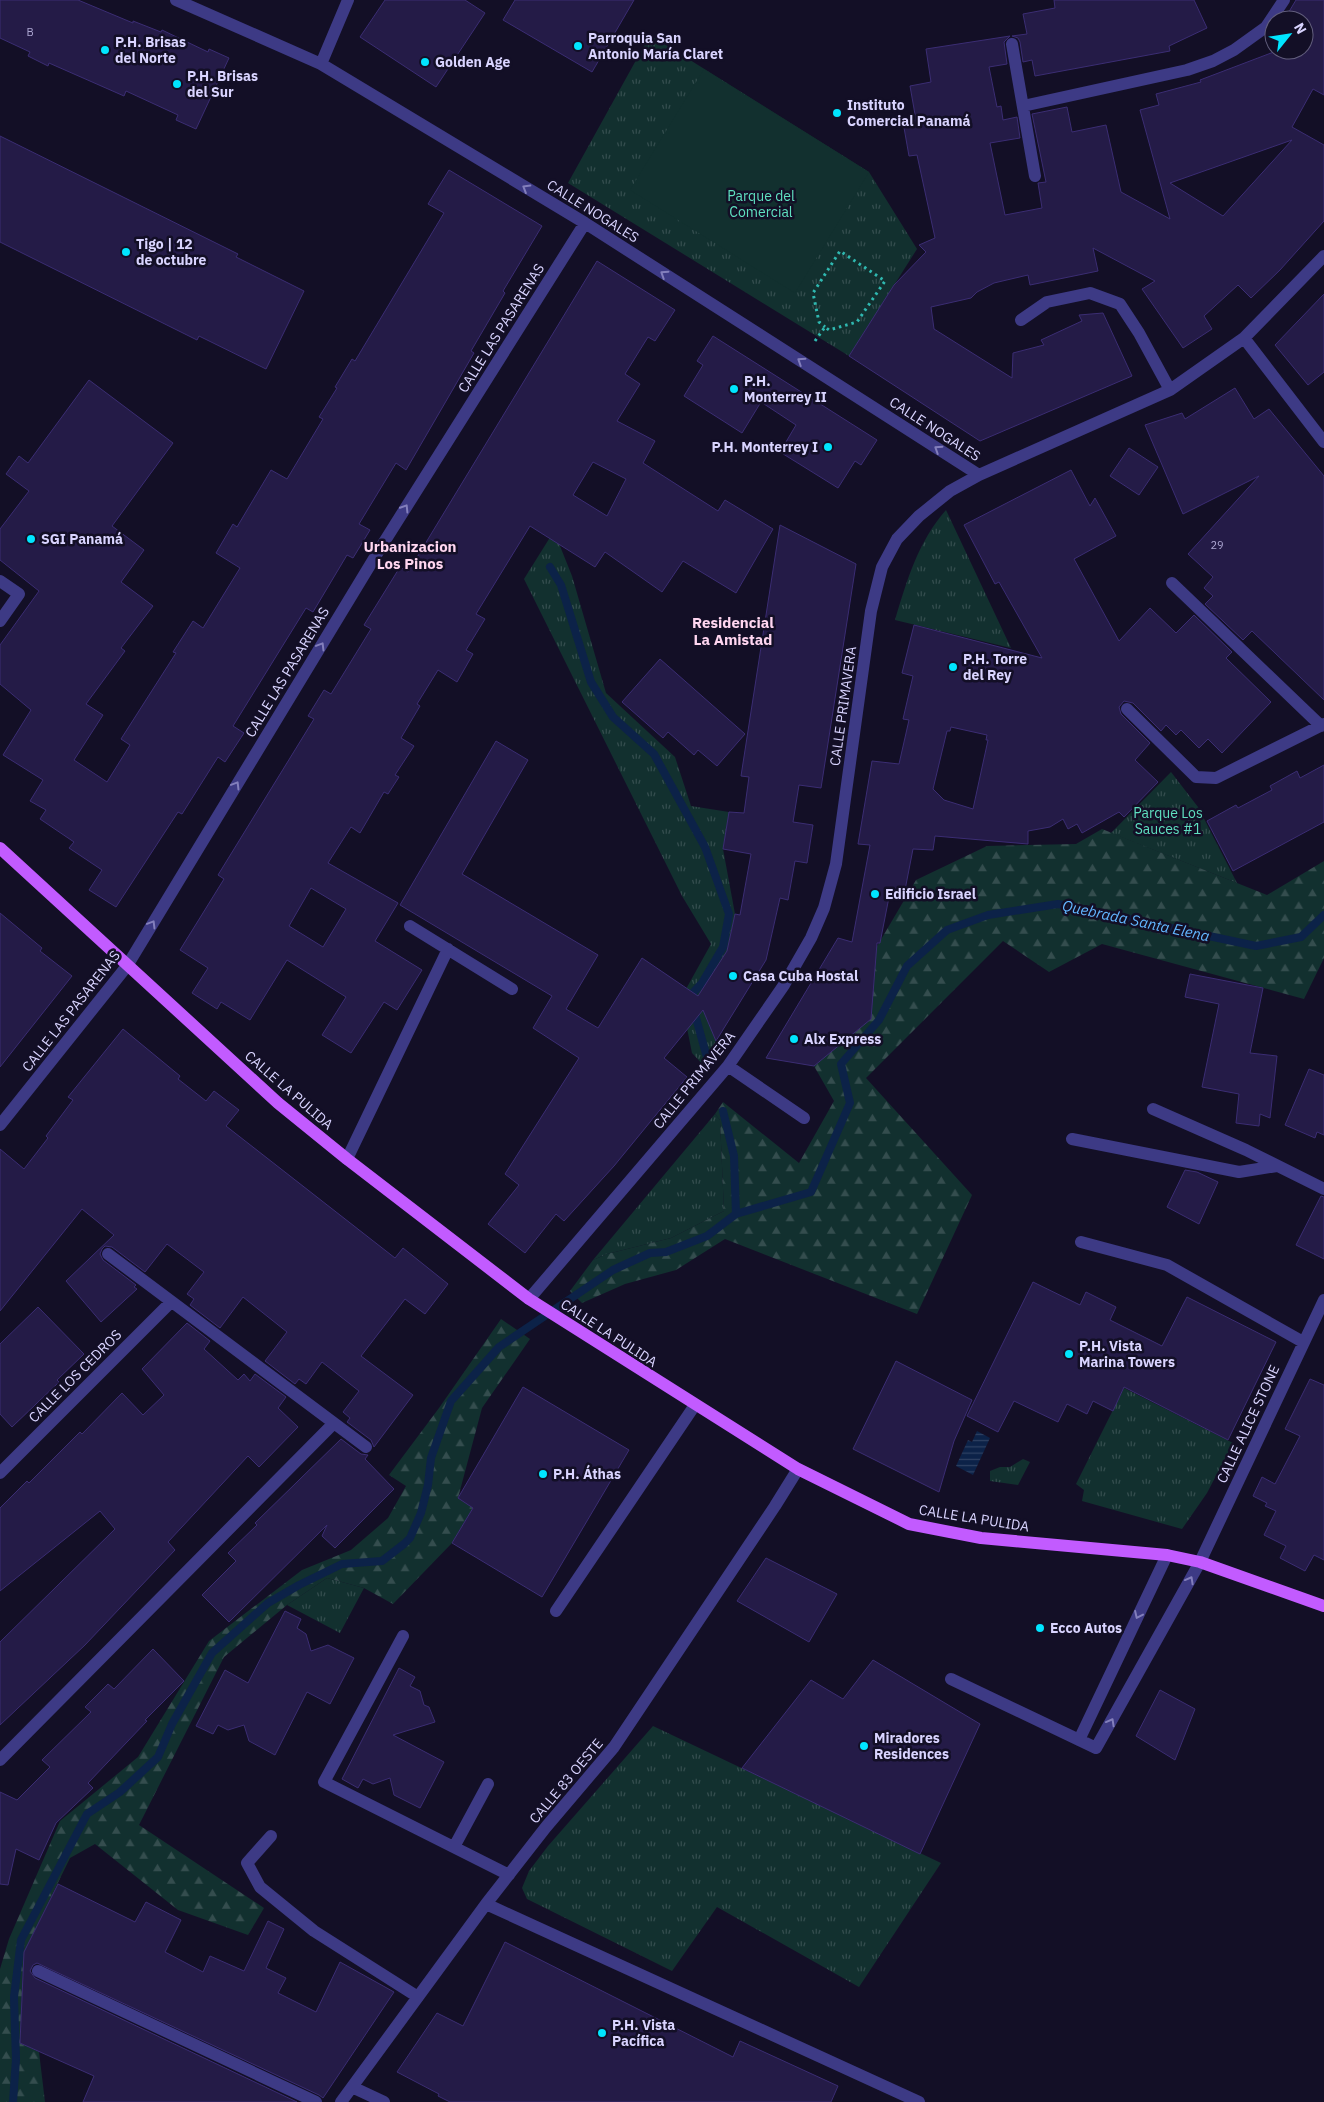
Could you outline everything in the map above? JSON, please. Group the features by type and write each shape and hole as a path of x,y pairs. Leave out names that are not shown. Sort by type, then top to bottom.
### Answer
{"main road":[{"name":"CALLE LA PULIDA","path":"0,848 278,1103 348,1159 529,1299 798,1469 909,1524 981,1538 1167,1555 1200,1562 1324,1606"}],"street":[{"name":"CALLE NOGALES","path":"176,0 321,64 585,223 979,475"},
{"path":"321,64 348,0"},
{"path":"1023,106 1187,70 1214,61 1234,50 1266,27 1284,0"},
{"path":"1012,44 1034,176"},
{"name":"CALLE LAS PASARENAS","path":"0,1125 127,966 381,546 585,223"},
{"name":"CALLE PRIMAVERA","path":"529,1299 728,1066 784,985 811,938 824,908 836,864 871,611 882,567 897,539 919,516 950,491 979,475 1170,390 1244,338 1324,256"},
{"path":"1021,320 1047,302 1090,293 1120,304 1139,333 1170,390"},
{"path":"1244,338 1324,442"},
{"path":"0,580 19,594 0,620"},
{"path":"1126,709 1196,777 1216,778 1322,725 1172,583"},
{"path":"410,926 512,989"},
{"path":"348,1159 448,950"},
{"path":"728,1066 804,1118"},
{"path":"1153,1109 1246,1150 1324,1189"},
{"path":"1072,1139 1239,1172 1277,1166"},
{"path":"1081,1242 1167,1265 1303,1342"},
{"path":"108,1254 331,1426 366,1447"},
{"name":"CALLE ALICE STONE","path":"1079,1740 1096,1748 1200,1562 1324,1300"},
{"name":"CALLE LOS CEDROS","path":"0,1473 171,1302"},
{"path":"556,1611 695,1405"},
{"path":"0,1760 331,1426"},
{"name":"CALLE 83 OESTE","path":"341,2102 486,1904 614,1746 798,1469"},
{"path":"951,1679 1079,1740 1167,1555"},
{"path":"403,1636 324,1782 509,1875"},
{"path":"454,1847 488,1784"},
{"path":"271,1836 247,1863 260,1887 314,1931 418,1997"},
{"path":"486,1904 919,2102"},
{"path":"38,1971 316,2102"},
{"path":"352,2087 384,2102"}],"path":[{"path":"840,251 885,281 857,322 829,330 824,327 818,322 813,293 840,251"},
{"path":"815,341 824,327"}],"green space":[{"name":"Parque del Comercial","path":"650,35 869,172 917,249 849,356 568,183"},
{"path":"704,69 869,172 795,293 630,190"},
{"path":"946,510 1011,648 895,620 914,562 936,522"},
{"path":"554,531 572,576 606,693 675,757 691,806 729,812 723,849 735,914 727,951 698,997 716,1041 705,1067 692,1053 681,998 711,944 682,896 524,579"},
{"name":"Parque Los Sauces #1","path":"1171,772 1198,807 1237,883 1111,833"},
{"path":"1102,829 1267,895 1324,861 1324,958 1304,999 1102,944 1049,972 1003,941 866,1078 972,1195 917,1314 725,1239 676,1270 625,1284 582,1303 570,1291 593,1260 607,1254 671,1238 724,1211 720,1120 715,1114 723,1102 799,1163 834,1101 814,1066 871,1019 876,948 916,880 987,846 1076,844"},
{"path":"715,1114 720,1120 724,1211 671,1238 607,1254 593,1260"},
{"path":"501,1319 530,1339 482,1408 458,1498 473,1508 452,1543 393,1604 364,1588 327,1578 287,1605 224,1657 139,1825 264,1908 248,1935 178,1910 95,1844 70,1858 25,1950 23,1968 20,2043 39,2052 45,2102 0,2102 0,1969 9,1939 60,1821 138,1757 209,1641 302,1570 351,1550 388,1518 406,1486 389,1475 439,1408"},
{"path":"1124,1388 1233,1443 1207,1493 1182,1529 1082,1501 1084,1490 1076,1484"},
{"path":"1023,1459 1030,1462 1018,1485 990,1481 990,1471 1000,1467 1010,1467"},
{"path":"327,1578 364,1588 340,1633 287,1605"},
{"path":"653,1726 941,1863 859,1987 717,1907 672,1971 527,1899 522,1888 529,1871 548,1846"}],"water":[{"path":"977,1431 990,1438 973,1475 956,1466 968,1440 972,1442"}],"building":[{"path":"0,0 78,0 133,23 133,21 161,32 162,30 208,52 209,49 229,58 196,129 176,120 178,115 126,91 124,96 49,63 48,66 28,56 30,52 0,38"},
{"name":"Golden Age","path":"385,0 465,0 485,13 436,87 360,37"},
{"name":"Parroquia San Antonio María Claret","path":"515,0 634,0 592,72 503,20"},
{"path":"1054,0 1194,0 1207,28 1169,46 1170,51 1035,76 1032,60 1023,62 1020,42 1018,38 1012,36 1027,34 1023,14 1055,8"},
{"path":"1296,0 1324,0 1324,95 1313,89 1292,127 1324,145 1324,221 1280,270 1251,298 1238,285 1204,316 1212,329 1183,348 1142,289 1155,281 1093,248 1098,271 1030,285 1028,275 994,283 977,292 971,298 931,307 934,329 1012,378 1013,353 1044,345 1041,340 1082,321 1079,315 1103,313 1132,376 980,441 849,356 894,285 926,252 919,245 935,238 917,155 909,156 903,122 916,120 910,86 931,82 926,49 1010,36 1004,42 1007,64 989,67 997,107 1001,106 1003,120 1017,117 1020,138 990,143 1005,215 1042,208 1038,183 1046,182 1032,114 1067,107 1072,132 1106,125 1121,192 1170,219 1140,110 1159,105 1156,94 1201,82 1200,80 1264,56 1264,60 1314,60 1314,10 1290,10","holes":["1292,140 1223,216 1170,183"]},
{"name":"Tigo | 12 de octubre","path":"0,136 238,254 236,257 304,291 266,369 199,336 197,340 0,242"},
{"path":"449,170 542,226 503,291 505,293 471,351 474,353 406,470 396,463 359,524 370,530 353,558 347,555 313,612 306,608 233,726 244,733 225,762 218,757 182,814 178,812 116,907 89,890 102,870 69,848 74,842 40,819 46,810 30,801 43,780 3,755 31,710 0,684 0,645 39,591 0,560 0,529 29,491 6,474 19,456 28,463 89,380 173,443 112,526 144,550 121,582 153,606 121,648 125,651 86,704 103,715 74,760 107,782 130,745 121,739 176,653 173,652 193,621 203,628 240,568 216,553 233,524 237,527 271,470 287,479 323,419 319,417 337,388 335,387 352,359 355,361 444,213 428,204"},
{"path":"597,261 675,310 655,341 648,337 625,374 640,384 617,421 655,441 643,463 718,511 725,500 773,529 736,593 683,561 662,592 605,552 595,567 530,526 476,614 485,619 466,650 473,654 457,682 438,670 417,704 420,706 401,738 414,746 395,775 399,777 388,794 384,792 360,833 351,827 328,863 398,903 375,941 422,970 397,1010 384,1002 351,1053 322,1035 346,997 287,960 250,1020 221,1002 217,1009 192,993 208,968 180,950 224,879 218,875 314,719 308,716 324,690 331,694 371,629 364,625 400,567 408,572","holes":["593,462 626,479 607,516 573,495","311,888 346,909 323,947 289,926"]},
{"path":"1324,294 1324,372 1308,385 1275,345"},
{"path":"713,336 877,440 861,465 855,461 838,488 780,452 796,425 761,402 742,433 684,396 703,365 697,361"},
{"path":"1235,388 1254,419 1269,409 1324,476 1324,700 1252,631 1243,640 1205,604 1213,596 1204,588 1213,577 1188,554 1259,476 1183,514 1145,425 1182,413 1185,419"},
{"path":"1129,448 1158,467 1139,495 1110,476"},
{"path":"1071,470 1090,506 1095,498 1116,536 1074,559 1119,641 1150,608 1176,633 1194,615 1232,652 1226,658 1271,702 1222,753 1208,739 1199,748 1181,730 1176,735 1166,725 1161,731 1133,703 1124,701 1119,707 1121,714 1150,743 1135,760 1158,782 1124,817 1119,812 1082,833 1077,824 1068,829 1063,819 1050,827 1028,831 1028,844 935,836 933,850 913,849 904,895 890,892 880,943 877,943 871,1019 814,1066 766,1058 838,938 852,942 870,845 858,844 872,761 899,764 909,720 903,719 913,676 902,673 914,625 1042,658 999,582 995,584 964,525","holes":["951,727 987,735 986,740 988,740 973,809 944,800 933,789 947,731 950,731"]},
{"path":"780,525 856,564 821,788 799,785 793,822 813,825 807,863 795,861 788,900 780,898 766,960 716,1041 703,1010 664,1058 687,1077 614,1166 564,1221 556,1214 525,1253 488,1224 519,1185 505,1174 579,1058 533,1028 552,996 400,905 496,741 528,760 462,874 598,955 566,1009 598,1028 642,958 698,996 727,951 735,914 740,915 751,854 723,849 729,812 744,813 749,777 741,776"},
{"path":"660,659 745,734 717,766 698,750 694,755 668,732 663,738 622,702"},
{"path":"1324,765 1324,822 1233,871 1207,821 1236,805 1238,808 1272,790 1270,786 1297,771 1300,778"},
{"path":"0,913 42,948 40,951 72,976 0,1067"},
{"path":"1190,974 1263,988 1250,1053 1277,1056 1270,1118 1260,1114 1259,1126 1236,1123 1239,1094 1202,1087 1219,1004 1185,997"},
{"path":"123,1029 180,1076 178,1079 206,1101 214,1091 239,1110 226,1126 395,1258 403,1248 448,1284 425,1314 405,1299 361,1356 413,1395 374,1447 371,1440 347,1422 350,1418 343,1412 359,1391 322,1362 306,1384 299,1379 295,1384 265,1361 287,1332 243,1297 220,1328 190,1305 194,1299 187,1294 204,1272 167,1244 145,1272 112,1247 105,1246 102,1249 100,1254 103,1260 136,1285 134,1287 137,1289 101,1322 66,1281 114,1235 82,1209 0,1311 0,1149 24,1169 48,1138 46,1136 73,1100 68,1097"},
{"path":"1309,1069 1324,1075 1324,1135 1317,1132 1315,1138 1285,1125"},
{"path":"1185,1170 1197,1172 1218,1182 1199,1224 1167,1207"},
{"path":"1321,1196 1324,1197 1324,1259 1296,1245"},
{"path":"1033,1282 1080,1305 1086,1292 1116,1307 1110,1320 1162,1346 1187,1297 1276,1342 1228,1440 1124,1387 1113,1411 1093,1401 1087,1414 1067,1404 1058,1422 1014,1401 998,1432 967,1416"},
{"path":"38,1307 84,1354 57,1380 59,1382 12,1427 0,1414 0,1344"},
{"path":"187,1323 210,1341 204,1349 238,1380 244,1374 250,1381 255,1374 286,1397 278,1408 298,1427 259,1467 248,1456 168,1542 175,1550 85,1645 0,1725 0,1642 115,1529 100,1511 0,1591 0,1508 27,1481 29,1483 80,1432 82,1434 122,1393 143,1415 164,1395 142,1369"},
{"path":"896,1361 972,1400 954,1441 939,1492 853,1449"},
{"path":"1310,1379 1324,1385 1324,1560 1314,1555 1305,1571 1280,1558 1286,1546 1264,1535 1276,1511 1265,1506 1267,1503 1253,1496 1262,1477 1275,1484 1300,1436 1285,1429"},
{"name":"P.H. Áthas","path":"523,1387 629,1450 542,1597 452,1543 473,1508 458,1498"},
{"path":"341,1439 361,1454 368,1455 365,1459 394,1489 335,1548 322,1536 327,1525 229,1622 202,1595 236,1561 228,1553 257,1525 255,1523"},
{"path":"766,1558 837,1594 809,1642 737,1601"},
{"path":"285,1611 301,1619 297,1628 306,1634 311,1651 328,1645 354,1658 330,1704 307,1692 275,1755 249,1741 244,1725 228,1730 218,1725 213,1734 196,1726 225,1670 248,1683"},
{"path":"153,1649 184,1681 145,1720 147,1721 88,1783 93,1788 56,1823 39,1860 16,1849 8,1885 0,1884 0,1792 17,1800 50,1767 42,1760 91,1712 85,1707 108,1684 114,1689"},
{"name":"Miradores Residences","path":"873,1660 980,1724 920,1854 742,1768 811,1680 843,1699"},
{"path":"399,1668 415,1677 410,1686 420,1691 424,1705 429,1707 435,1722 393,1735 444,1762 420,1808 394,1795 390,1778 373,1784 363,1779 358,1788 342,1779"},
{"path":"1160,1690 1195,1709 1175,1760 1136,1736"},
{"path":"58,1884 135,1922 146,1902 181,1920 165,1952 203,1972 210,1956 244,1971 268,1921 284,1929 266,1968 286,1978 278,1993 316,2012 340,1962 394,1992 323,2098 37,1963 33,1965 30,1971 35,1978 297,2102 83,2102 94,2076 20,2043 24,1952"},
{"path":"505,1942 733,2057 740,2041 838,2086 831,2102 450,2102 438,2096 439,2094 397,2072 437,2013 463,2026"}],"waterway":[{"path":"550,567 561,585 591,682 613,717 654,754 705,847 729,914 723,947 702,983 690,996 706,1054"},
{"name":"Quebrada Santa Elena","path":"13,2102 16,2059 14,1997 21,1940 87,1814 120,1792 158,1757 172,1724 212,1653 268,1603 342,1564 382,1561 410,1538 421,1513 428,1485 431,1458 451,1401 499,1347 613,1270 650,1253 666,1252 707,1236 736,1214 811,1192 850,1103 841,1064 879,1020 907,966 947,930 988,915 1058,904 1256,946 1301,937 1324,915"},
{"path":"723,1111 734,1156 736,1214"}],"place":[{"name":"Parroquia San Antonio María Claret","path":"578,46"},
{"name":"P.H. Brisas del Norte","path":"105,50"},
{"name":"Golden Age","path":"425,62"},
{"name":"P.H. Brisas del Sur","path":"177,84"},
{"name":"Instituto Comercial Panamá","path":"837,113"},
{"name":"Tigo | 12 de octubre","path":"126,252"},
{"name":"P.H. Monterrey II","path":"734,389"},
{"name":"P.H. Monterrey I","path":"828,447"},
{"name":"SGI Panamá","path":"31,539"},
{"name":"P.H. Torre del Rey","path":"953,667"},
{"name":"Edificio Israel","path":"875,894"},
{"name":"Casa Cuba Hostal","path":"733,976"},
{"name":"Alx Express","path":"794,1039"},
{"name":"P.H. Vista Marina Towers","path":"1069,1354"},
{"name":"P.H. Áthas","path":"543,1474"},
{"name":"Ecco Autos","path":"1040,1628"},
{"name":"Miradores Residences","path":"864,1746"},
{"name":"P.H. Vista Pacífica","path":"602,2033"}],"district":[{"name":"Urbanizacion Los Pinos","path":"410,556"},
{"name":"Residencial La Amistad","path":"733,632"}]}
